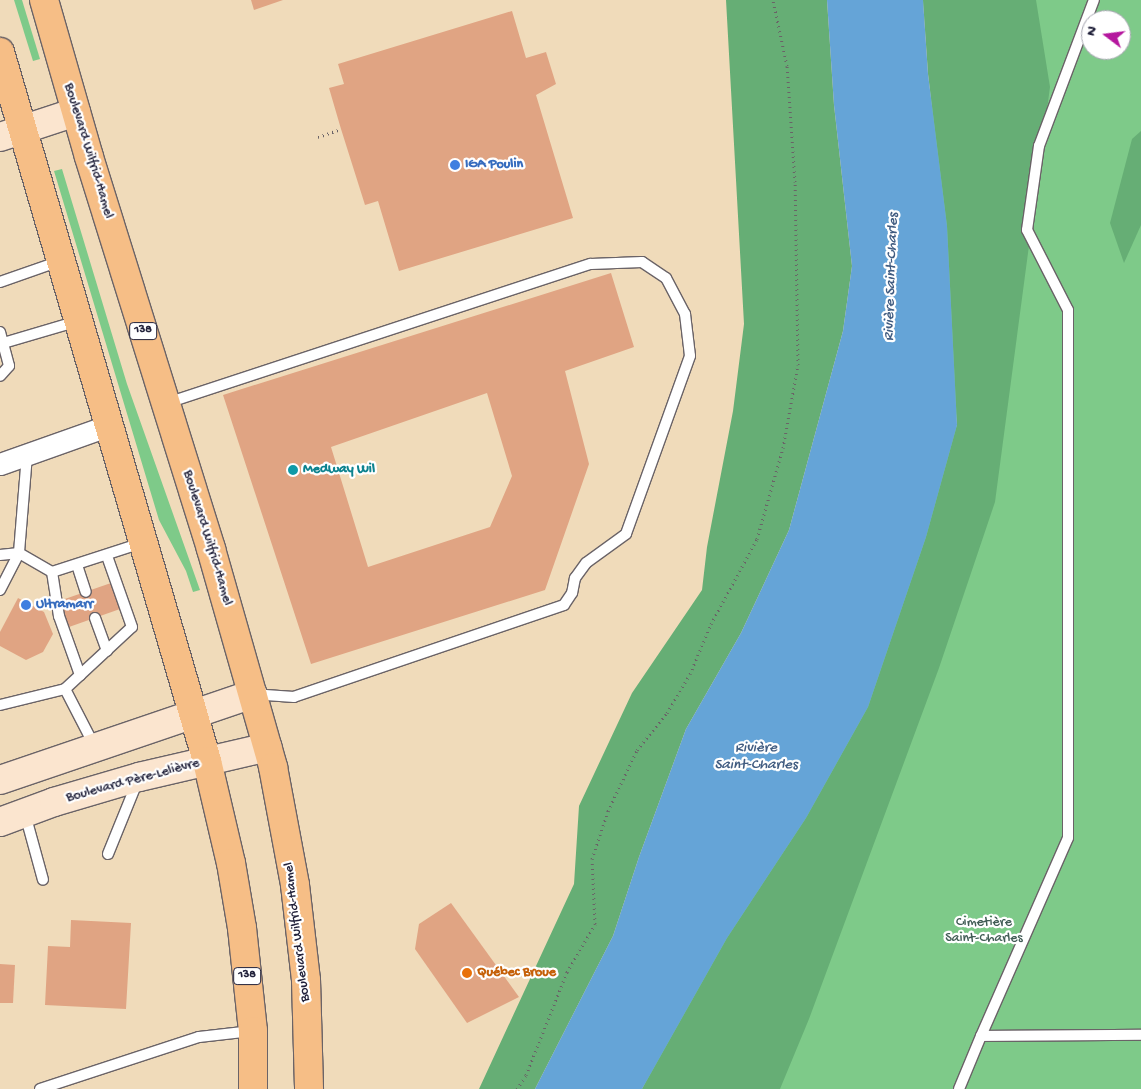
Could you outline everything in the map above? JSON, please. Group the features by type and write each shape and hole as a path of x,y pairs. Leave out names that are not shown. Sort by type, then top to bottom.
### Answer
{"main road":[{"name":"Boulevard Wilfrid-Hamel","path":"44,0 76,112 166,404 268,747 283,822 299,921 306,980 309,1089"},
{"name":"138","path":"0,52 11,133 62,260 195,713 207,761 238,900 253,1031 253,1089"},
{"path":"11,133 76,112"},
{"path":"0,780 253,694"},
{"name":"Boulevard Père-Lelièvre","path":"12,817 139,777 268,747"}],"street":[{"path":"0,464 110,425"}],"lane":[{"path":"959,1089 1068,838 1068,310 1027,230 1038,146 1094,0"},
{"path":"0,282 62,260"},
{"path":"166,404 591,264 642,262 666,278 685,314 690,356 626,534 586,563 575,578 572,592 564,605 294,697 253,694"},
{"path":"2,344 80,320"},
{"path":"0,332 9,366 0,376"},
{"path":"0,590 19,553 27,455"},
{"path":"0,555 19,553 52,572 107,556 145,542"},
{"path":"0,705 65,689 132,627 107,556"},
{"path":"77,565 86,592"},
{"path":"52,572 59,616 80,675"},
{"path":"95,618 106,651"},
{"path":"65,689 95,748"},
{"path":"108,854 139,777"},
{"path":"12,817 43,880"},
{"path":"40,1089 199,1037 253,1031"},
{"path":"981,1036 1141,1035"}],"path":[{"path":"517,1089 530,1066 567,972 595,924 592,859 608,810 637,750 666,713 690,674 711,624 757,539 783,448 798,365 796,191 787,66 772,0"},
{"path":"318,137 341,129"}],"green space":[{"path":"14,0 22,0 40,59 33,61"},
{"path":"726,0 827,0 834,105 852,266 843,331 789,530 741,633 686,729 639,857 613,936 535,1089 479,1089 574,884 579,806 632,693 702,590 707,547 733,411 744,324"},
{"name":"Cimetière Saint-Charles","path":"923,0 1141,0 1141,1089 642,1089 957,425"},
{"path":"923,0 1036,0 1050,87 995,502 939,668 809,1019 780,1089 642,1089 727,938 806,818 868,707 926,537 957,425 947,226 928,74"},
{"path":"1141,131 1141,225 1124,263 1110,223 1132,139"},
{"path":"62,169 127,384 200,590 193,592 186,571 159,520 54,171"}],"water":[{"name":"Rivière Saint-Charles","path":"827,0 923,0 928,74 947,226 957,425 926,537 868,707 806,818 727,938 642,1089 535,1089 613,936 639,857 686,729 741,633 789,530 843,331 852,266 834,105"}],"building":[{"path":"251,0 283,0 254,10"},
{"name":"IGA Poulin","path":"512,11 526,58 546,52 556,84 536,95 573,218 399,271 378,201 365,205 341,129 329,88 344,84 338,64"},
{"name":"Medway Wil","path":"611,273 634,347 565,371 589,464 545,590 311,664 223,395","holes":["487,393 512,476 490,527 368,567 331,447"]},
{"path":"111,583 120,609 69,627 59,601"},
{"path":"18,598 44,612 53,634 43,652 26,660 0,646 0,632"},
{"name":"Québec Broue","path":"451,903 519,997 467,1023 415,949 419,924"},
{"path":"71,920 131,923 126,1009 45,1005 48,946 70,947"},
{"path":"0,964 15,965 13,1003 0,1003"}],"place":[{"name":"IGA Poulin","path":"455,165"},
{"name":"Medway Wil","path":"293,470"},
{"name":"Ultramarr","path":"26,605"},
{"name":"Québec Broue","path":"467,973"}]}
